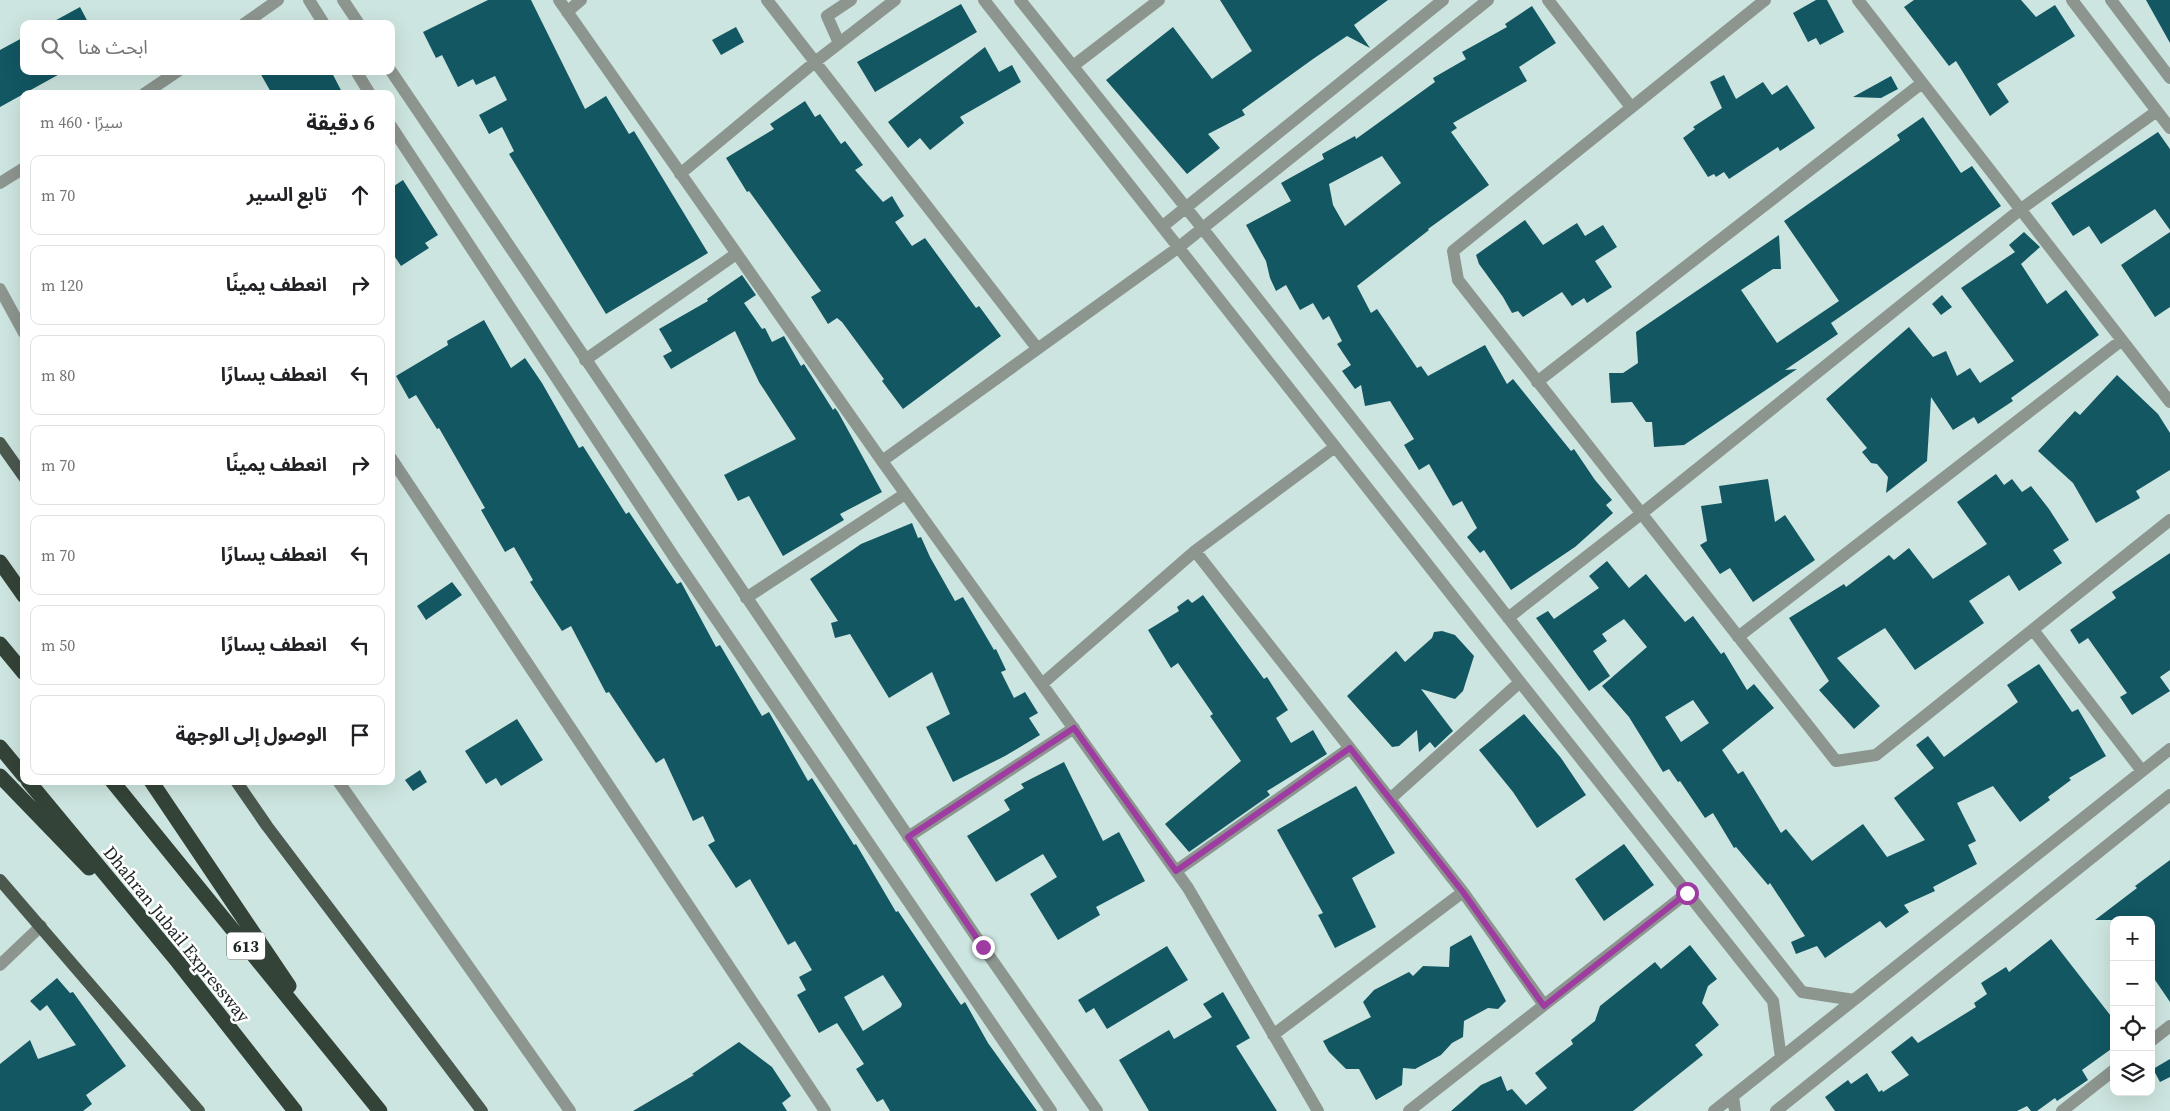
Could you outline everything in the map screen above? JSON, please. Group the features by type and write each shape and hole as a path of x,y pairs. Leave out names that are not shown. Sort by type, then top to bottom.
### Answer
{"highway":[{"path":"0,562 20,590"},
{"path":"0,644 20,668"},
{"path":"0,747 20,771"},
{"path":"0,776 178,962"},
{"name":"Dhahran Jubail Expressway","path":"31,785 178,962 295,1111"},
{"name":"613","path":"115,785 380,1111"},
{"path":"154,785 346,1070"}],"main road":[{"path":"0,443 20,471"},
{"path":"239,785 267,826 482,1111"},
{"path":"0,880 199,1111"}],"street":[{"path":"250,20 278,0"},
{"path":"309,0 322,20"},
{"path":"343,0 356,20"},
{"path":"558,0 905,494 1188,888 1318,1111"},
{"path":"567,12 581,0"},
{"path":"767,0 1038,348"},
{"path":"839,44 827,16 851,0"},
{"path":"680,174 815,62 895,0"},
{"path":"984,0 1773,1001 1780,1058"},
{"path":"1020,0 1186,208 1802,992 1854,1000"},
{"path":"1073,66 1159,0"},
{"path":"1163,226 1443,0"},
{"path":"882,461 1180,247 1488,0"},
{"path":"1548,0 1631,107"},
{"path":"1765,0 1453,251 1458,280 1537,382 1836,762 1876,755 2170,520"},
{"path":"1858,0 2170,402"},
{"path":"2072,0 2170,128"},
{"path":"2111,0 2170,78"},
{"path":"152,90 173,75"},
{"path":"358,75 368,90"},
{"path":"394,75 908,837 1097,1111"},
{"path":"1537,382 1922,82"},
{"path":"1508,618 1642,514 2021,210 2157,111"},
{"path":"395,132 674,557 1051,1111"},
{"path":"0,183 20,170"},
{"path":"585,360 736,254"},
{"path":"0,290 20,326"},
{"path":"1738,637 2122,340"},
{"path":"1042,684 1195,551 1335,447"},
{"path":"395,464 825,1111"},
{"path":"746,598 905,494"},
{"path":"1195,551 1463,892 1544,1006"},
{"path":"2034,630 2142,771"},
{"path":"1390,799 1520,682"},
{"path":"908,837 1074,728"},
{"path":"1176,871 1350,748"},
{"path":"1714,1111 2170,749"},
{"path":"341,785 570,1111"},
{"path":"1776,1111 2170,795"},
{"path":"1274,1035 1463,892"},
{"path":"1409,1111 1687,893"},
{"path":"0,965 41,926"},
{"path":"2155,1038 2170,1026"},
{"path":"2062,1111 2110,1073"},
{"path":"1733,1096 1735,1111"}],"building":[{"path":"488,0 531,0 585,109 606,96 629,134 634,131 708,253 606,314 509,154 514,151 502,127 489,134 479,115 507,100 495,76 476,85 473,79 458,87 442,55 436,58 423,32"},
{"path":"1220,0 1388,0 1354,25 1370,48 1347,36 1313,59 1242,110 1245,115 1208,134 1220,148 1187,174 1106,80 1173,27 1212,79 1252,51"},
{"path":"1816,0 1827,0 1844,32 1820,45 1816,38 1808,42 1793,13"},
{"path":"1914,0 2021,0 2036,17 2055,5 2075,36 1997,84 2009,102 1990,116 1956,61 1949,66 1904,7"},
{"path":"2146,0 2170,0 2170,43"},
{"path":"961,4 977,32 875,92 857,62"},
{"path":"1532,6 1556,43 1519,67 1527,81 1453,123 1457,128 1451,132 1489,185 1428,229 1357,286 1371,313 1377,309 1417,368 1421,366 1428,376 1485,345 1507,384 1513,379 1571,451 1574,449 1595,480 1612,500 1606,505 1613,513 1575,547 1511,590 1484,550 1480,553 1467,537 1477,528 1462,501 1453,506 1429,464 1419,470 1404,445 1414,439 1390,401 1365,406 1361,385 1355,389 1342,371 1351,365 1337,344 1342,341 1329,316 1323,320 1313,303 1300,310 1286,285 1276,291 1270,278 1266,261 1246,225 1291,201 1281,183 1324,159 1322,154 1355,136 1356,139 1435,82 1433,78 1466,59 1462,52 1507,27 1505,24","holes":["1382,156 1401,183 1345,226 1333,205 1329,184"]},
{"path":"80,7 87,20 56,20"},
{"path":"736,27 744,42 721,55 712,40"},
{"path":"20,39 20,75 58,75 31,90 20,90 20,96 0,107 0,50"},
{"path":"985,47 999,72 1012,65 1021,82 960,117 964,123 930,150 920,138 908,148 888,122"},
{"path":"261,75 333,75 341,90 270,90"},
{"path":"1724,75 1736,99 1763,82 1772,95 1787,85 1815,128 1780,151 1778,147 1729,179 1724,172 1716,177 1714,174 1708,177 1683,138 1695,129 1693,127 1722,108 1710,82"},
{"path":"1891,76 1898,89 1881,98 1853,97"},
{"path":"805,101 815,117 820,114 841,144 845,141 863,165 855,170 883,202 892,196 904,216 895,222 912,246 925,238 976,308 979,306 1001,336 903,409 882,381 884,379 842,322 837,318 828,324 811,297 821,291 749,191 747,192 726,158 774,129 770,124"},
{"path":"1923,117 1961,173 1972,166 2001,206 1831,323 1838,334 1785,370 1797,369 1684,445 1654,447 1652,422 1646,422 1632,402 1611,403 1609,373 1623,373 1638,363 1636,332 1779,235 1781,269 1773,269 1741,290 1777,343 1839,301 1784,221 1900,140 1897,135"},
{"path":"2158,132 2170,149 2170,230 2155,209 2101,244 2089,226 2073,236 2051,203"},
{"path":"403,180 438,235 425,243 429,248 401,266 395,257 395,185"},
{"path":"1525,220 1543,245 1577,223 1585,236 1603,225 1617,247 1595,261 1612,287 1587,303 1584,298 1572,306 1562,292 1523,317 1518,311 1512,313 1479,264 1476,255"},
{"path":"2024,232 2040,247 2021,264 2047,304 2066,290 2099,335 2011,398 2013,401 1978,424 1974,417 1953,430 1931,397 1927,461 1886,493 1888,477 1877,464 1871,463 1862,452 1867,448 1826,399 1909,327 1933,357 1946,351 1957,376 1970,368 1980,383 2014,361 1961,288 2015,252 2009,245"},
{"path":"2170,232 2170,307 2155,317 2121,265"},
{"path":"742,275 756,295 744,303 762,329 765,328 772,342 784,336 801,366 804,364 833,410 835,408 838,412 882,492 840,514 844,520 783,556 749,496 738,501 724,475 796,439 759,382 735,331 671,369 663,356 672,351 659,329 708,301 707,299"},
{"path":"1942,295 1952,307 1941,315 1932,304"},
{"path":"484,320 511,368 525,358 542,383 579,448 583,446 626,514 629,512 677,584 681,582 716,647 720,645 762,716 769,712 808,781 812,778 854,845 856,844 896,912 898,911 961,1005 965,1002 988,1043 1037,1111 890,1111 883,1099 877,1102 856,1069 864,1064 837,1023 819,1033 797,995 806,990 799,977 812,970 795,941 788,945 750,879 736,888 708,845 715,841 703,816 693,821 664,758 656,763 609,692 606,693 571,626 562,631 530,582 533,580 514,547 505,552 481,510 485,508 439,428 437,429 416,395 409,399 396,376 448,345 447,341","holes":["883,975 902,1004 901,1007 863,1031 844,997"]},
{"path":"2117,375 2158,414 2170,433 2170,470 2136,491 2140,498 2096,523 2073,483 2038,451 2075,411 2080,415"},
{"path":"1996,474 2004,485 2012,479 2022,492 2031,486 2049,509 2069,540 2053,550 2062,563 2019,591 2009,575 1969,601 1984,623 1915,670 1885,628 1837,658 1880,706 1854,729 1819,690 1829,681 1789,618 1844,584 1846,587 1889,555 1894,560 1909,548 1933,579 1987,544 1957,502"},
{"path":"1768,479 1775,522 1785,515 1815,560 1753,602 1730,568 1720,574 1700,545 1707,541 1701,506 1722,503 1719,486"},
{"path":"912,523 918,538 921,537 955,601 963,597 994,650 996,649 1006,670 1001,672 1014,698 1025,692 1038,713 1029,718 1040,735 1005,756 953,782 926,727 950,714 932,672 889,698 850,634 835,638 831,623 838,621 810,579 861,544"},
{"path":"2170,553 2170,670 2160,677 2170,691 2132,715 2120,697 2127,693 2088,638 2079,644 2070,630 2116,598 2112,592"},
{"path":"1607,561 1629,588 1646,574 1685,622 1693,616 1721,654 1724,652 1747,690 1754,684 1774,708 1722,750 1738,774 1743,771 1781,833 1786,829 1812,861 1863,824 1887,857 1925,840 1894,798 1934,768 1916,745 1928,736 1944,757 2018,702 2007,685 2039,664 2072,712 2078,709 2106,756 2069,778 2071,780 2048,797 2050,800 2020,822 1993,786 1957,803 1976,841 1968,845 1977,864 1933,887 1935,891 1904,905 1909,912 1886,928 1880,921 1825,958 1817,946 1796,954 1791,942 1805,936 1770,883 1768,885 1736,847 1734,848 1713,813 1705,818 1680,781 1678,782 1669,769 1663,772 1629,717 1602,686 1647,647 1624,619 1602,634 1607,641 1593,651 1610,676 1589,691 1536,618 1548,611 1554,619 1599,588 1589,576","holes":["1693,700 1709,723 1681,742 1665,717"]},
{"path":"452,582 462,595 426,620 417,606"},
{"path":"1203,595 1264,679 1267,677 1288,710 1276,718 1291,743 1313,730 1327,754 1267,791 1270,795 1189,852 1165,824 1241,761 1210,716 1213,714 1178,663 1171,668 1148,630 1179,611 1177,607 1188,599 1192,603"},
{"path":"1442,631 1455,635 1474,656 1463,691 1455,699 1421,689 1453,731 1435,748 1430,742 1419,752 1417,730 1399,746 1392,747 1347,696 1396,651 1405,662 1432,638 1434,632"},
{"path":"1524,714 1561,758 1586,795 1537,828 1513,792 1479,750"},
{"path":"517,719 543,760 501,786 496,778 486,784 465,751"},
{"path":"1064,762 1103,841 1119,832 1145,881 1096,907 1100,915 1058,940 1030,894 1057,877 1043,854 996,882 967,836 1010,810 1004,800 1024,788 1021,784"},
{"path":"420,770 427,782 413,791 405,780"},
{"path":"1356,786 1395,853 1352,878 1376,927 1335,948 1318,915 1323,913 1277,830"},
{"path":"1624,844 1654,885 1604,921 1575,879"},
{"path":"2170,860 2170,1002 2155,980 2155,916 2110,916 2110,920 2095,920 2137,888 2135,886"},
{"path":"1471,935 1506,1001 1498,1009 1488,1008 1464,1021 1463,1037 1452,1043 1441,1055 1415,1069 1403,1068 1402,1085 1376,1100 1359,1069 1346,1069 1329,1052 1323,1041 1371,1017 1363,1002 1374,990 1409,972 1413,976 1423,966 1449,967 1450,947"},
{"path":"2051,939 2110,1015 2110,1050 2082,1070 2088,1080 2057,1101 2055,1098 2037,1111 2031,1111 2027,1106 2017,1111 1835,1111 1825,1097 1848,1080 1851,1084 1867,1073 1879,1092 1882,1090 1883,1092 1909,1075 1891,1052 1912,1036 1918,1043 1976,1007 1974,1003 1987,994 1981,983 2006,967 2009,972"},
{"path":"1690,945 1717,979 1708,986 1702,1003 1719,1025 1695,1045 1703,1055 1633,1111 1451,1111 1481,1085 1501,1076 1507,1091 1512,1089 1526,1105 1547,1088 1535,1073 1573,1044 1571,1040 1595,1021 1600,1006 1655,962 1661,969"},
{"path":"1167,946 1188,980 1107,1029 1094,1008 1086,1013 1078,1000"},
{"path":"57,978 70,993 73,992 126,1066 86,1095 92,1104 83,1111 0,1111 0,1064 30,1040 38,1059 76,1045 47,1005 40,1011 30,1001"},
{"path":"1223,992 1250,1038 1236,1046 1277,1111 1149,1111 1119,1060 1169,1030 1174,1039 1212,1017 1203,1004"},
{"path":"739,1042 772,1067 791,1096 782,1103 787,1111 633,1111 694,1075 692,1074"},
{"path":"2170,1059 2170,1077 2160,1082 2155,1073 2155,1068"}],"route":[{"path":"983,947 908,837 1074,728 1176,871 1350,748 1463,892 1544,1006 1687,893"}]}
